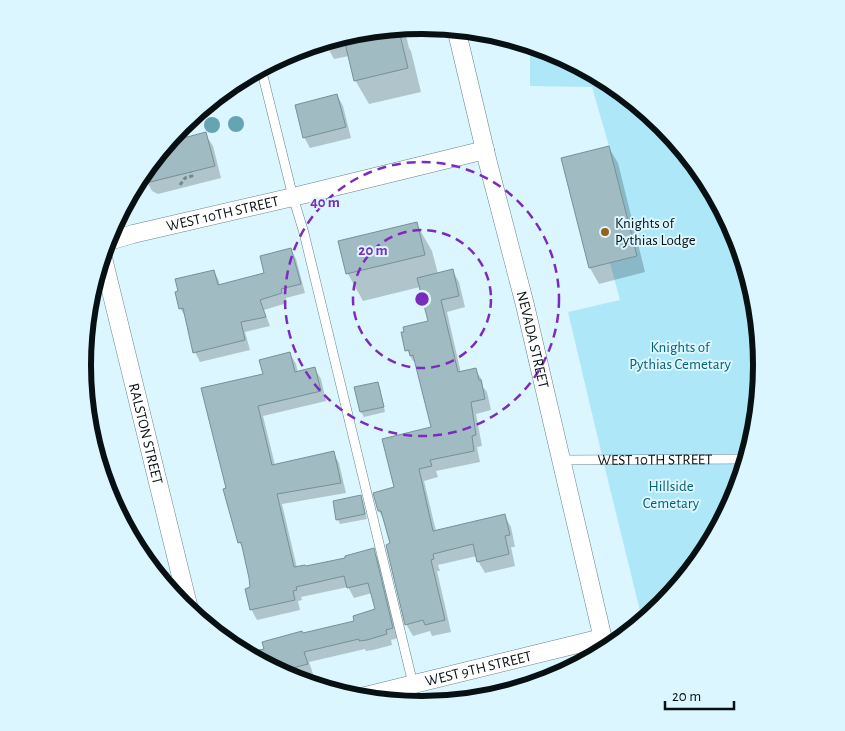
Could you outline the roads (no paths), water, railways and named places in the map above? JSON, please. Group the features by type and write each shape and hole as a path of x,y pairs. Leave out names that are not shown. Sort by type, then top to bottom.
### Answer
{"street":[{"name":"NEVADA STREET","path":"458,36 522,295 604,643"},
{"name":"WEST 10TH STREET","path":"116,239 293,198 485,150"},
{"name":"RALSTON STREET","path":"105,268 186,598"},
{"name":"WEST 9TH STREET","path":"375,693 412,684 599,646"}],"lane":[{"path":"263,75 308,252 414,697"},
{"name":"WEST 10TH STREET","path":"561,460 741,459"}],"place":[{"name":"Knights of Pythias Lodge","path":"605,232"}],"park label":[{"name":"Knights of Pythias Cemetary","path":"680,356"},
{"name":"Hillside Cemetary","path":"671,494"}]}
